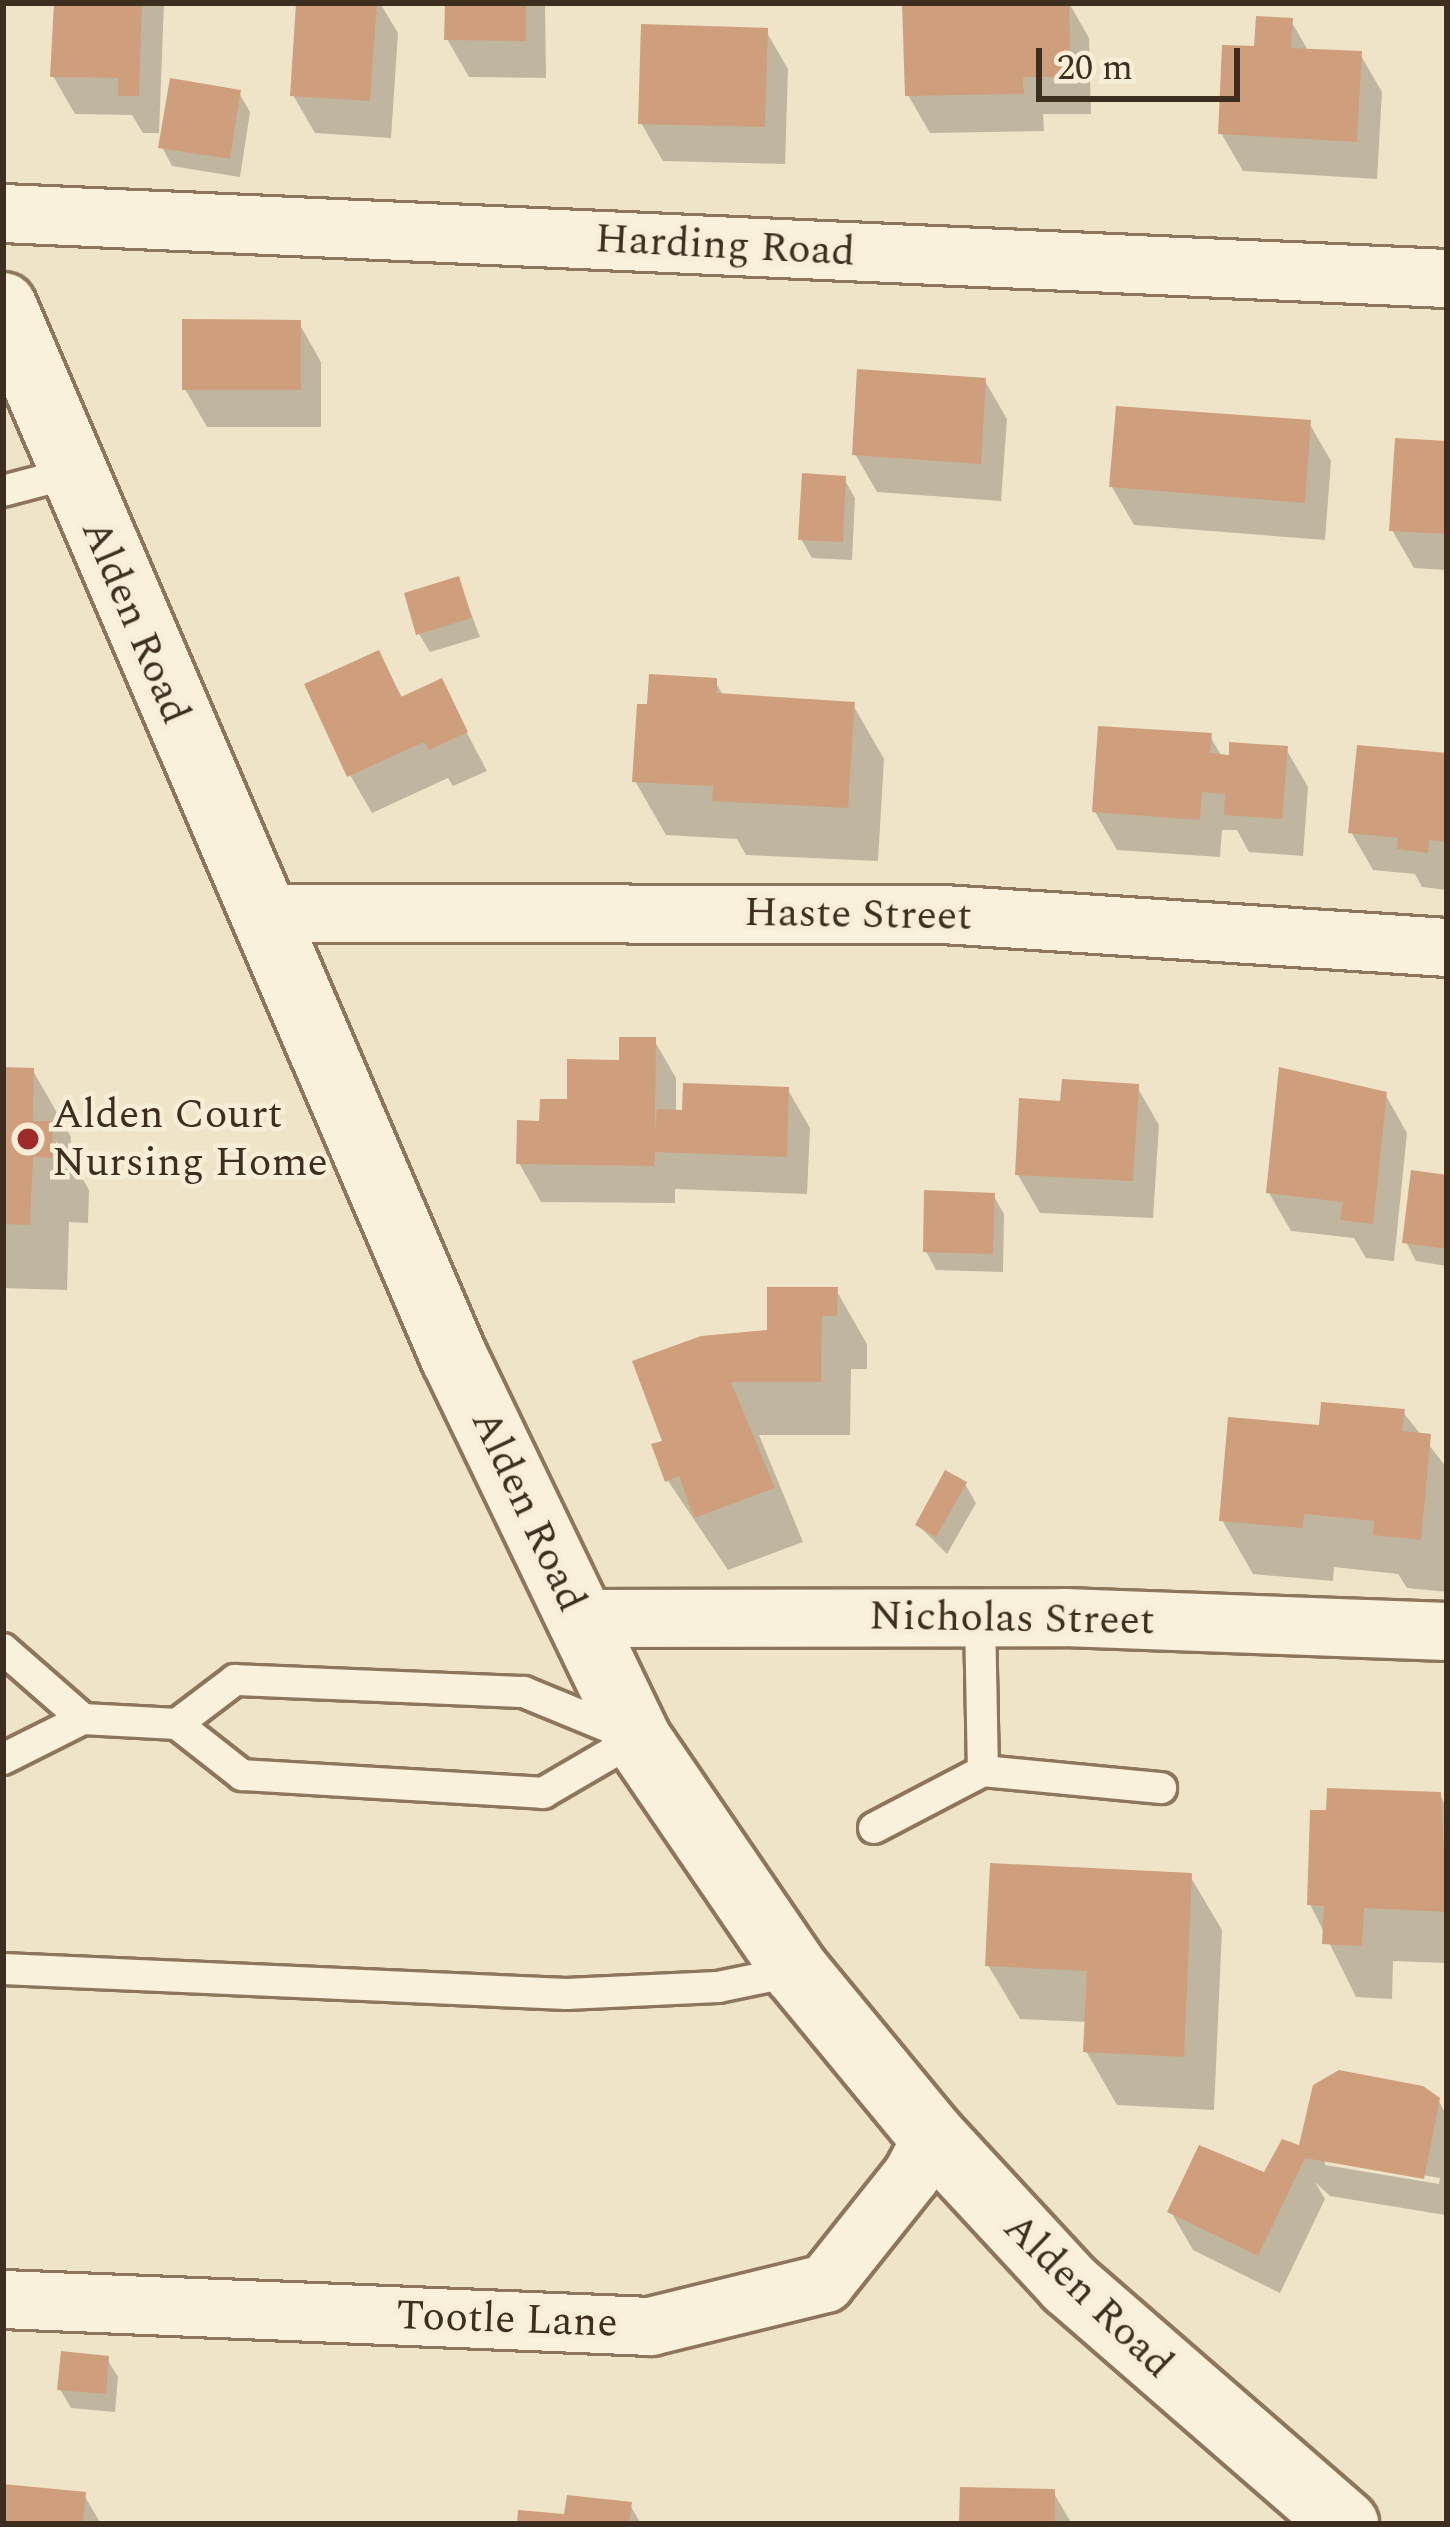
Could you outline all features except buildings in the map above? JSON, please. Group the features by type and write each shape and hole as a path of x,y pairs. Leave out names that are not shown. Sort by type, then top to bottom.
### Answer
{"main road":[{"name":"Alden Road","path":"3,306 71,473 268,913 454,1357 637,1738 703,1845 796,1971 932,2136 1069,2284 1345,2524"}],"street":[{"name":"Harding Road","path":"3,213 1447,278"},
{"name":"Haste Street","path":"268,913 943,914 1447,947"},
{"name":"Nicholas Street","path":"577,1618 980,1617 1447,1631"},
{"name":"Tootle Lane","path":"3,2299 650,2326 825,2283 911,2175 932,2136"}],"lane":[{"path":"3,490 71,473"},
{"path":"980,1617 983,1771"},
{"path":"3,1649 82,1719"},
{"path":"177,1724 235,1680 524,1692 637,1738"},
{"path":"3,1759 82,1719 177,1724 242,1775 543,1793 637,1738"},
{"path":"874,1828 983,1771 1161,1788"},
{"path":"3,1969 566,1994 718,1987 796,1971"}],"place":[{"name":"Alden Court Nursing Home","path":"28,1139"}]}
